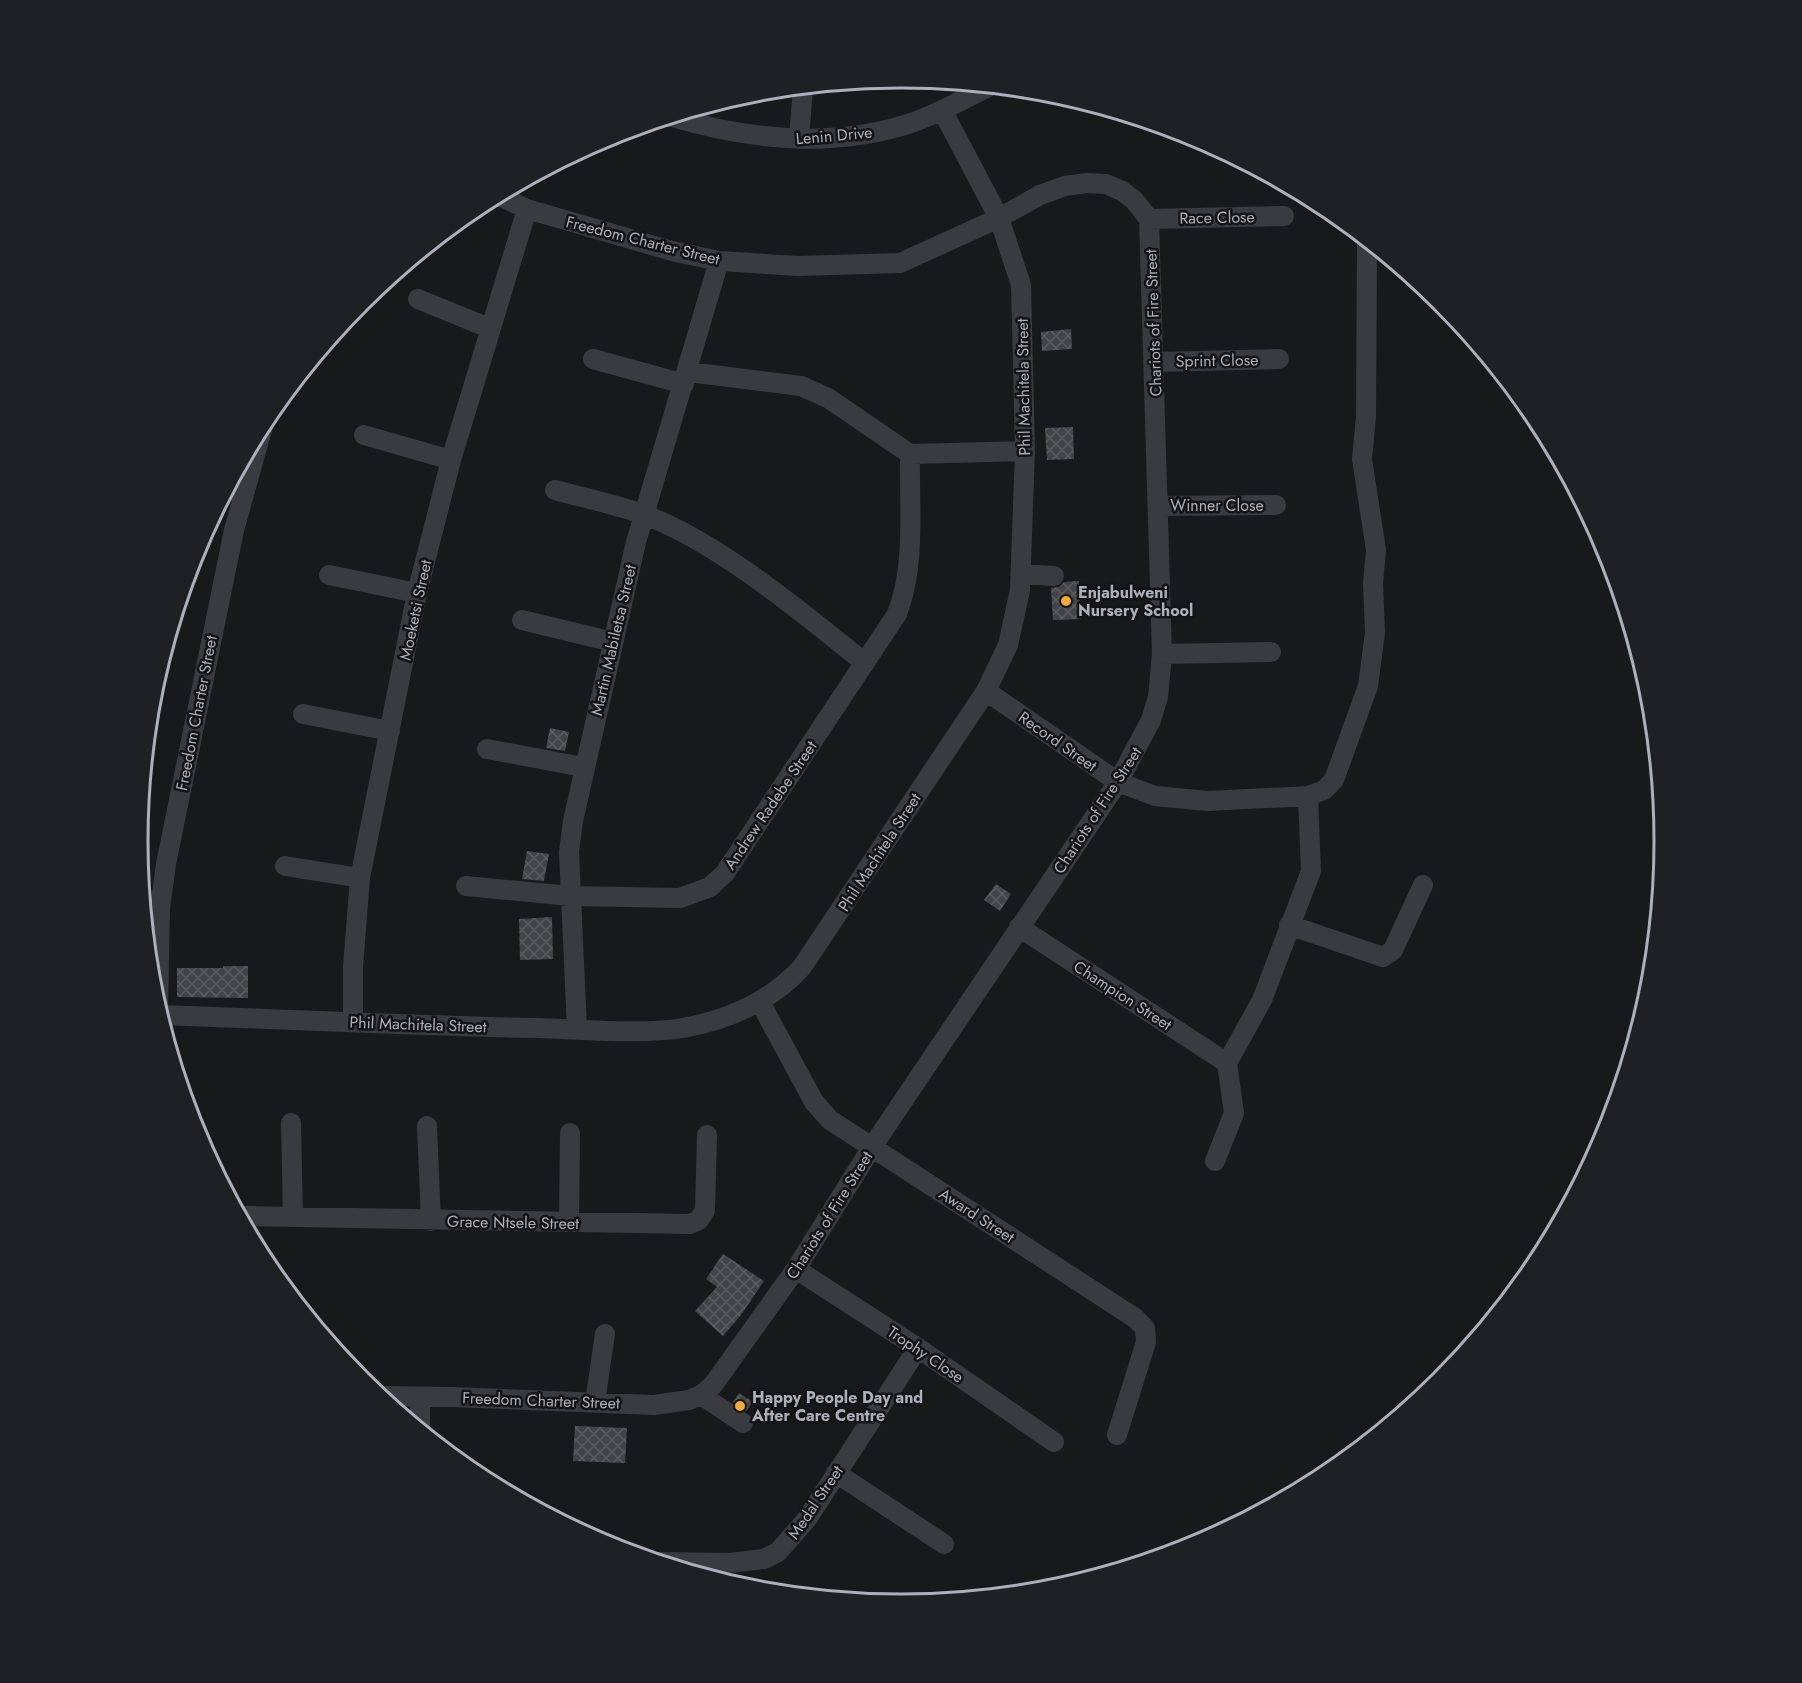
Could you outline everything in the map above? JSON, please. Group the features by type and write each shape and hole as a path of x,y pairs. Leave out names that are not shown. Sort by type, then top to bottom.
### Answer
{"street":[{"name":"Lenin Drive","path":"684,121 716,130 799,139 891,129 942,110 977,93"},
{"path":"799,139 802,95"},
{"name":"Phil Machitela Street","path":"168,1013 353,1021 415,1026 683,1028 760,1002 789,982 817,948 884,842 986,691 1015,625 1021,574 1025,451 1021,285 999,218 942,110"},
{"path":"999,218 1040,195 1065,186 1087,183 1106,184 1122,191 1134,200 1149,219"},
{"name":"Freedom Charter Street","path":"507,200 526,209 661,248 719,261 798,266 885,265 912,259 999,218"},
{"name":"Moeketsi Street","path":"353,1021 353,966 360,878 417,593 451,460 526,209"},
{"name":"Race Close","path":"1149,219 1284,216"},
{"name":"Chariots of Fire Street","path":"701,1395 722,1372 796,1269 872,1147 1118,782 1151,720 1158,697 1162,654 1149,219"},
{"path":"1215,1161 1234,1113 1227,1063 1262,1000 1311,871 1308,796 1324,790 1334,780 1368,686 1373,663 1373,583 1376,550 1362,459 1366,417 1368,251"},
{"name":"Martin Mabiletsa Street","path":"578,1029 569,852 583,767 643,515 686,378 719,261"},
{"path":"418,299 489,328"},
{"path":"593,359 686,378 801,386 828,398 910,454 1025,451"},
{"name":"Sprint Close","path":"1155,362 1279,359"},
{"path":"364,435 451,460"},
{"name":"Freedom Charter Street","path":"159,972 160,908 166,864 230,551 256,454"},
{"name":"Andrew Radebe Street","path":"466,886 570,896 680,898 710,887 724,873 897,614 903,599 908,564 910,454"},
{"path":"555,490 643,515 709,548 816,624 866,663"},
{"name":"Winner Close","path":"1159,506 1276,505"},
{"path":"1021,574 1054,576"},
{"path":"328,575 417,593"},
{"path":"522,620 613,642"},
{"path":"1162,654 1270,652"},
{"name":"Record Street","path":"986,691 1118,782 1155,796 1180,800 1308,796"},
{"path":"303,714 390,731"},
{"path":"487,749 583,767"},
{"path":"285,866 360,878"},
{"path":"1289,925 1383,957 1393,950 1423,885"},
{"name":"Champion Street","path":"1019,927 1227,1063"},
{"name":"Award Street","path":"760,1002 814,1102 830,1120 1141,1324 1147,1334 1146,1342 1117,1435"},
{"path":"291,1123 293,1217"},
{"path":"427,1126 431,1221"},
{"path":"569,1222 570,1133"},
{"name":"Grace Ntsele Street","path":"248,1216 674,1226 690,1224 699,1220 707,1197 707,1135"},
{"name":"Trophy Close","path":"796,1269 918,1348 1054,1442"},
{"path":"595,1402 605,1334"},
{"name":"Medal Street","path":"684,1562 730,1563 764,1559 778,1552 807,1519 918,1348"},
{"path":"701,1395 743,1423"},
{"name":"Freedom Charter Street","path":"393,1396 675,1404 701,1395"},
{"path":"420,1397 420,1420"},
{"path":"836,1473 944,1544"}],"building":[{"path":"1071,329 1072,349 1042,351 1041,332"},
{"path":"1073,427 1074,459 1047,460 1045,428"},
{"name":"Enjabulweni Nursery School","path":"1079,581 1081,619 1053,620 1051,588 1059,587 1064,582"},
{"path":"550,728 569,732 565,751 546,748"},
{"path":"527,851 549,854 544,881 522,879"},
{"path":"996,884 1011,894 1000,911 984,900"},
{"path":"552,917 553,959 520,960 519,919"},
{"path":"223,966 248,966 248,998 177,997 177,968 223,968"},
{"path":"723,1254 764,1281 741,1315 723,1336 695,1311 717,1287 706,1279"},
{"path":"739,1393 753,1402 746,1411 733,1402"},
{"path":"575,1426 627,1428 625,1463 573,1461"}],"place":[{"name":"Enjabulweni Nursery School","path":"1066,601"},
{"name":"Happy People Day and After Care Centre","path":"740,1406"}]}
